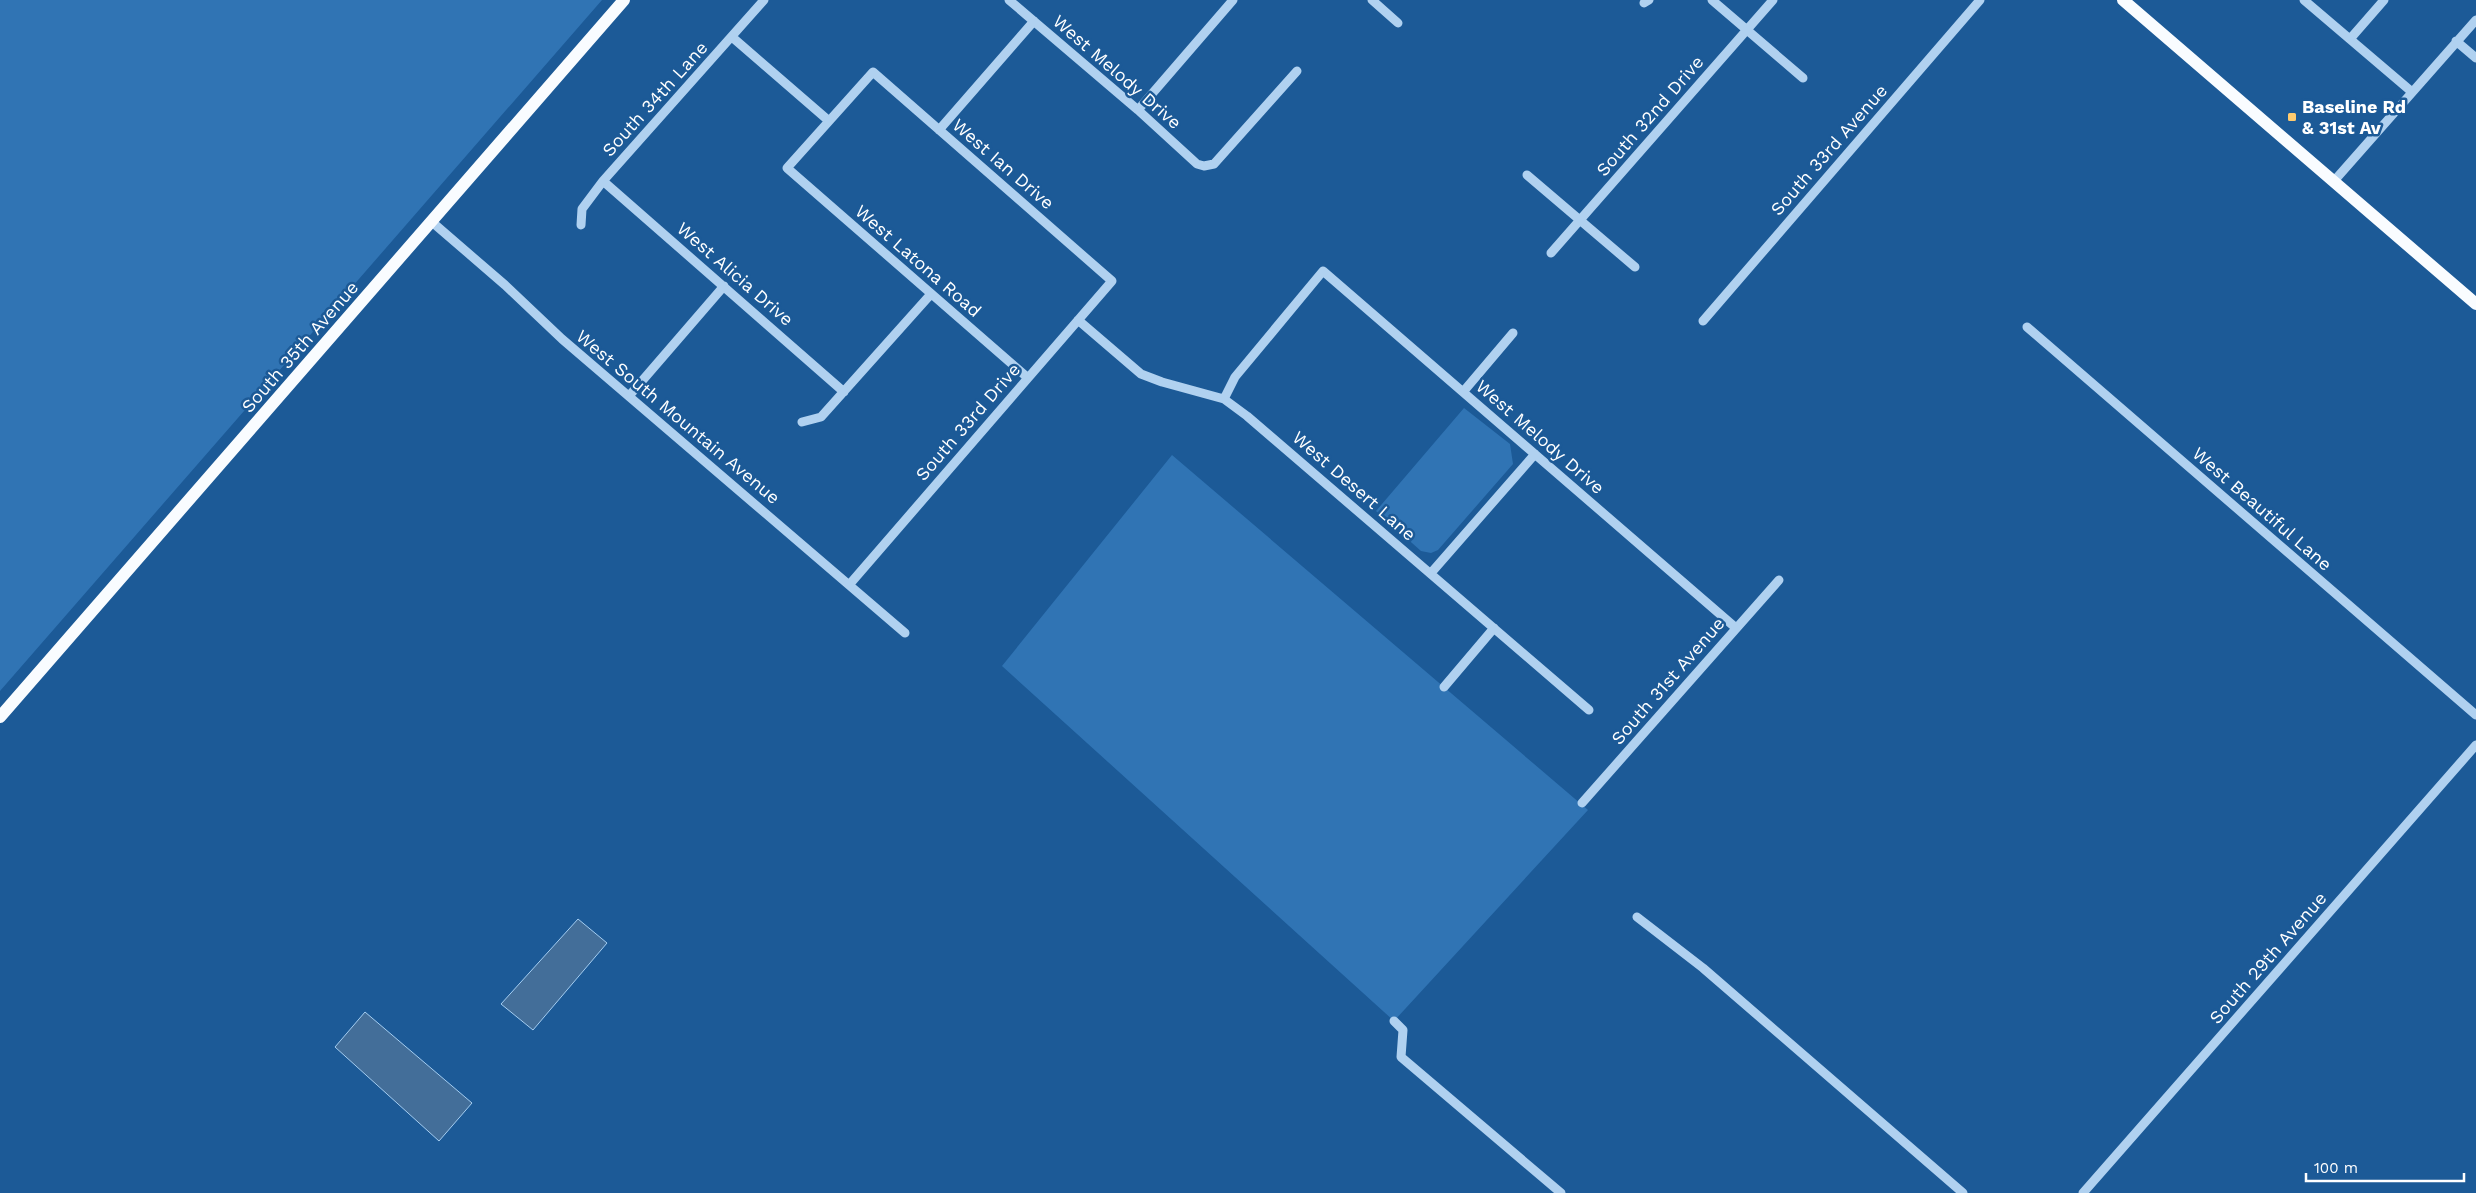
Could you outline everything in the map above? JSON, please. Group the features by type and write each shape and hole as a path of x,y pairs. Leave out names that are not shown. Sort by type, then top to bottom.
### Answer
{"main road":[{"name":"South 35th Avenue","path":"0,717 624,0"},
{"path":"2123,0 2476,304"}],"street":[{"name":"South 34th Lane","path":"581,225 582,209 604,181 764,0"},
{"name":"West Melody Drive","path":"1009,0 1138,110 1197,164 1204,166 1214,164 1297,71"},
{"path":"1138,110 1233,0"},
{"path":"1372,0 1398,23"},
{"path":"1712,0 1803,78"},
{"name":"South 32nd Drive","path":"1551,253 1773,0"},
{"name":"South 33rd Avenue","path":"1703,321 1980,0"},
{"path":"2304,0 2412,92"},
{"path":"2350,39 2384,0"},
{"path":"2334,181 2476,20"},
{"path":"939,130 1034,21"},
{"path":"732,36 829,121"},
{"path":"2456,42 2476,58"},
{"name":"West Ian Drive","path":"829,121 873,72 1112,281"},
{"name":"West Latona Road","path":"829,121 787,168 1028,378"},
{"path":"1526,175 1635,267"},
{"name":"West Alicia Drive","path":"604,181 844,392"},
{"name":"West South Mountain Avenue","path":"432,222 505,285 562,339 905,633"},
{"name":"West Melody Drive","path":"1224,399 1235,377 1323,271 1736,628"},
{"name":"South 33rd Drive","path":"849,585 1112,281"},
{"path":"629,396 724,286"},
{"path":"802,422 821,417 931,294"},
{"name":"West Desert Lane","path":"1078,320 1141,374 1162,382 1224,399 1247,416 1589,710"},
{"name":"West Beautiful Lane","path":"2027,327 2476,715"},
{"path":"1463,392 1514,333"},
{"path":"1431,573 1535,454"},
{"name":"South 31st Avenue","path":"1582,803 1779,580"},
{"path":"1444,687 1494,628"},
{"name":"South 29th Avenue","path":"2084,1193 2476,745"},
{"path":"1637,917 1702,968 1963,1193"},
{"path":"1394,1021 1403,1030 1401,1057 1561,1193"}],"shaded area":[{"path":"0,0 602,0 0,691"},
{"path":"1464,408 1510,444 1513,464 1438,550 1431,553 1421,551 1376,511"},
{"path":"1172,455 1588,810 1394,1021 1002,666"},
{"path":"578,919 607,943 533,1030 501,1004"},
{"path":"365,1012 472,1103 439,1141 335,1047"}],"place":[{"name":"Baseline Rd & 31st Av","path":"2292,117"}]}
